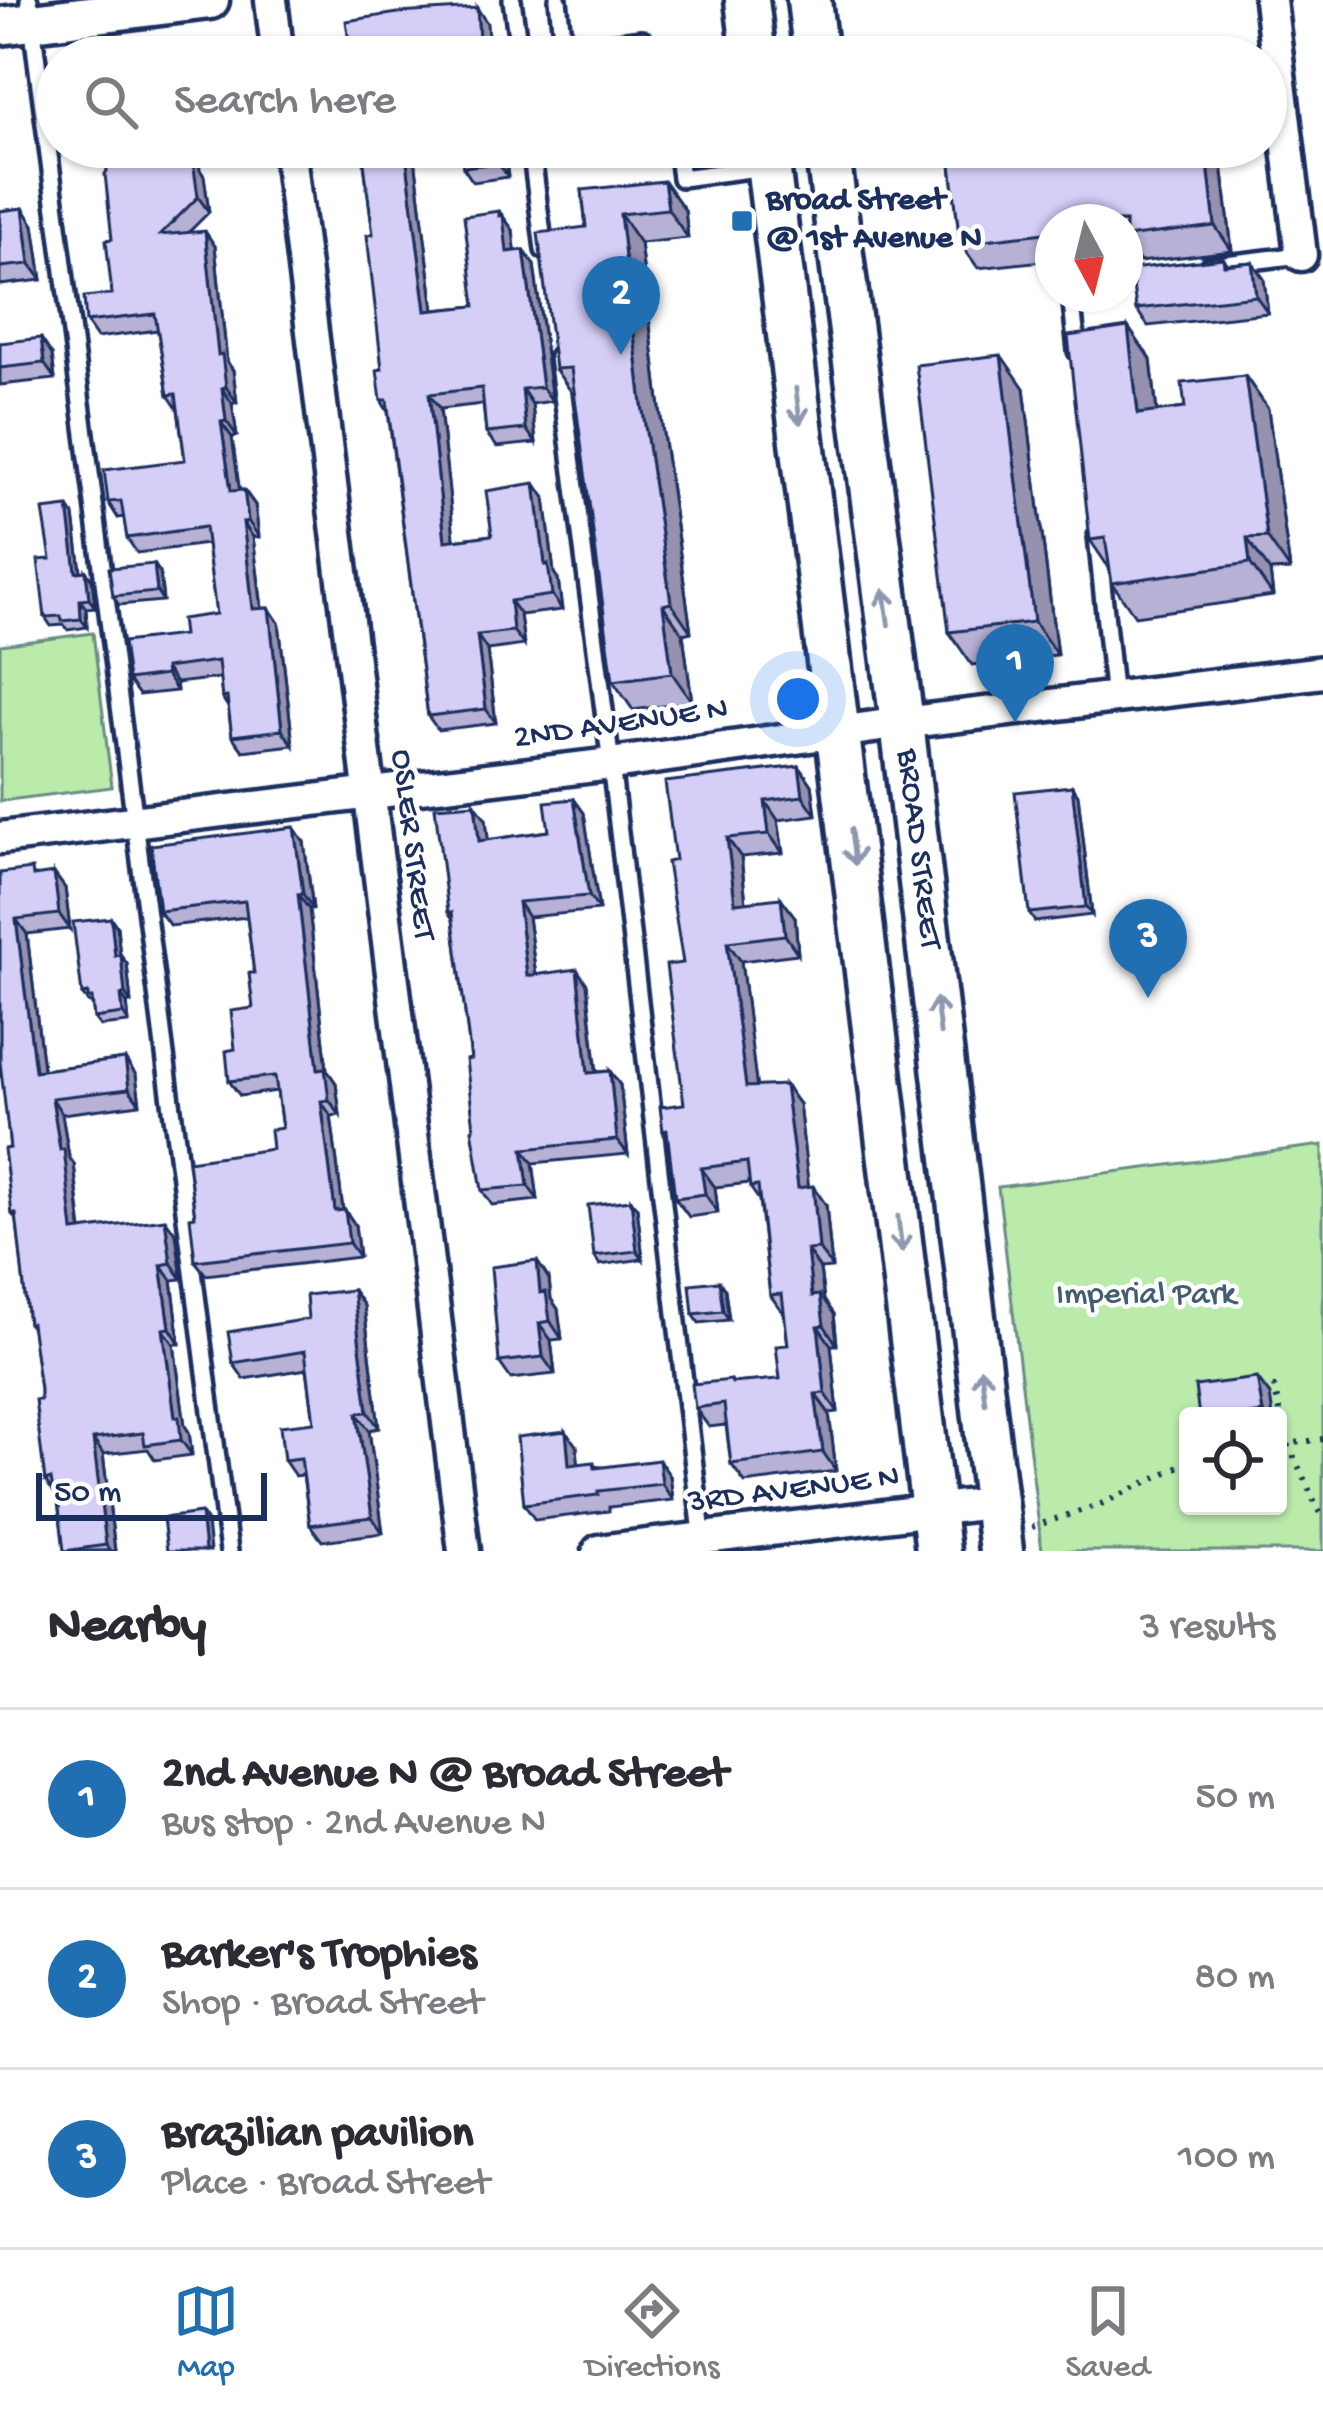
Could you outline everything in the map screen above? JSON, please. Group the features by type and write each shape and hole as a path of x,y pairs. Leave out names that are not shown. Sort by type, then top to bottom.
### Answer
{"main road":[{"path":"747,0 751,36"},
{"path":"808,0 813,36"},
{"name":"BROAD STREET","path":"768,168 935,1530"},
{"name":"BROAD STREET","path":"830,168 999,1528"}],"street":[{"path":"20,16 210,0"},
{"path":"271,0 275,36"},
{"path":"1270,0 1274,36"},
{"path":"1287,140 1301,255"},
{"name":"OSLER STREET","path":"292,168 464,1551"},
{"name":"2ND AVENUE N","path":"0,838 1323,672"},
{"name":"3RD AVENUE N","path":"599,1551 999,1528"}],"lane":[{"path":"512,0 517,36"},
{"path":"558,0 562,36"},
{"path":"20,16 36,128"},
{"path":"42,168 135,821 229,1551"},
{"path":"534,168 546,266"},
{"path":"680,168 681,178 722,168"},
{"path":"1191,268 1301,255"},
{"path":"1073,312 1079,365"},
{"path":"556,337 703,1545"},
{"path":"1094,508 1114,699"}],"path":[{"path":"1256,1390 1274,1388 1288,1444 1323,1520"},
{"path":"1288,1444 1323,1439"},
{"path":"999,1528 1033,1527 1101,1504 1179,1466"}],"green space":[{"path":"93,633 112,787 0,801 0,645"},
{"name":"Imperial Park","path":"1323,1145 1323,1551 1042,1551 998,1187"}],"building":[{"path":"477,8 479,36 348,36 346,21"},
{"path":"194,168 198,197 160,235 205,231 218,355 222,354 226,387 222,388 226,421 221,422 231,491 244,490 253,609 269,608 282,730 232,736 218,661 165,668 166,675 128,680 123,642 183,635 181,619 216,614 205,527 127,538 121,501 108,502 104,470 185,460 176,394 168,395 155,314 86,322 84,297 112,294 106,240 112,239 107,171"},
{"path":"365,168 408,168 426,311 475,306 464,216 499,211 507,252 524,250 542,387 522,389 526,429 486,433 482,388 429,394 445,541 492,535 486,491 535,483 552,595 510,601 513,631 477,635 486,709 428,716 387,400 381,400 377,370 382,369 367,235 373,234"},
{"path":"951,168 1208,168 1215,226 1143,235 1143,204 1035,204 1035,234 960,243"},
{"path":"664,181 668,209 620,214 671,603 663,605 672,673 613,681 571,368 555,369 538,233 586,227 582,190"},
{"path":"23,208 30,264 0,267 0,211"},
{"path":"1223,258 1224,265 1252,262 1256,296 1143,308 1143,268"},
{"path":"1128,327 1138,414 1185,408 1182,383 1245,376 1267,537 1247,538 1250,563 1112,583 1105,538 1090,540 1068,336"},
{"path":"41,338 44,363 0,368 0,343"},
{"path":"1001,355 1034,622 949,632 916,365"},
{"path":"68,507 76,572 86,571 89,599 80,600 81,619 62,621 61,616 45,617 38,560 51,559 43,510"},
{"path":"154,564 157,592 113,596 109,568"},
{"path":"799,766 803,796 765,801 769,834 727,838 735,903 781,898 785,935 727,942 746,1087 785,1085 798,1188 813,1186 819,1249 807,1250 812,1296 820,1295 824,1325 818,1326 825,1393 815,1394 823,1452 731,1464 724,1404 695,1408 692,1384 780,1379 776,1346 788,1345 782,1294 770,1295 758,1186 750,1187 747,1162 701,1168 705,1194 675,1198 660,1107 684,1104 666,965 683,963 667,862 675,860 665,782"},
{"path":"1072,786 1086,907 1029,913 1015,792"},
{"path":"574,799 589,896 518,902 527,976 577,969 588,1073 610,1071 617,1140 523,1149 528,1186 482,1190 466,1060 471,1059 435,807 475,804 479,841 549,831 545,802"},
{"path":"294,827 318,1069 325,1068 329,1100 321,1101 335,1211 345,1210 349,1243 195,1261 188,1161 272,1149 270,1130 282,1128 275,1076 229,1081 226,1051 235,1049 231,1011 253,1008 249,973 254,973 245,901 159,911 151,845"},
{"path":"32,869 33,876 54,873 59,914 16,919 35,1071 125,1059 129,1089 52,1098 60,1150 64,1149 73,1231 165,1219 171,1263 161,1265 170,1328 163,1329 181,1440 145,1445 143,1433 93,1439 106,1545 64,1551 57,1490 51,1479 45,1481 35,1400 40,1400 40,1389 4,1149 10,1148 0,1062 0,873"},
{"path":"111,918 115,956 121,955 123,1014 94,1018 92,998 82,994 73,922"},
{"path":"631,1200 637,1251 594,1256 588,1205"},
{"path":"537,1261 540,1293 546,1292 550,1321 539,1323 543,1357 499,1362 491,1267"},
{"path":"719,1281 723,1311 693,1314 690,1284"},
{"path":"353,1290 368,1412 357,1413 372,1517 310,1525 301,1458 284,1460 280,1426 314,1422 305,1351 233,1363 228,1332 308,1319 306,1295"},
{"path":"1257,1378 1262,1407 1198,1407 1195,1386"},
{"path":"566,1431 569,1465 594,1462 595,1468 659,1460 662,1484 524,1504 517,1437"},
{"path":"201,1513 205,1551 167,1551 163,1518"}],"place":[{"name":"Broad Street @ 1st Avenue N","path":"742,221"},
{"name":"Barker's Trophies","path":"621,355"},
{"name":"2nd Avenue N @ Broad Street","path":"1015,723"},
{"name":"Brazilian pavilion","path":"1148,998"}]}
